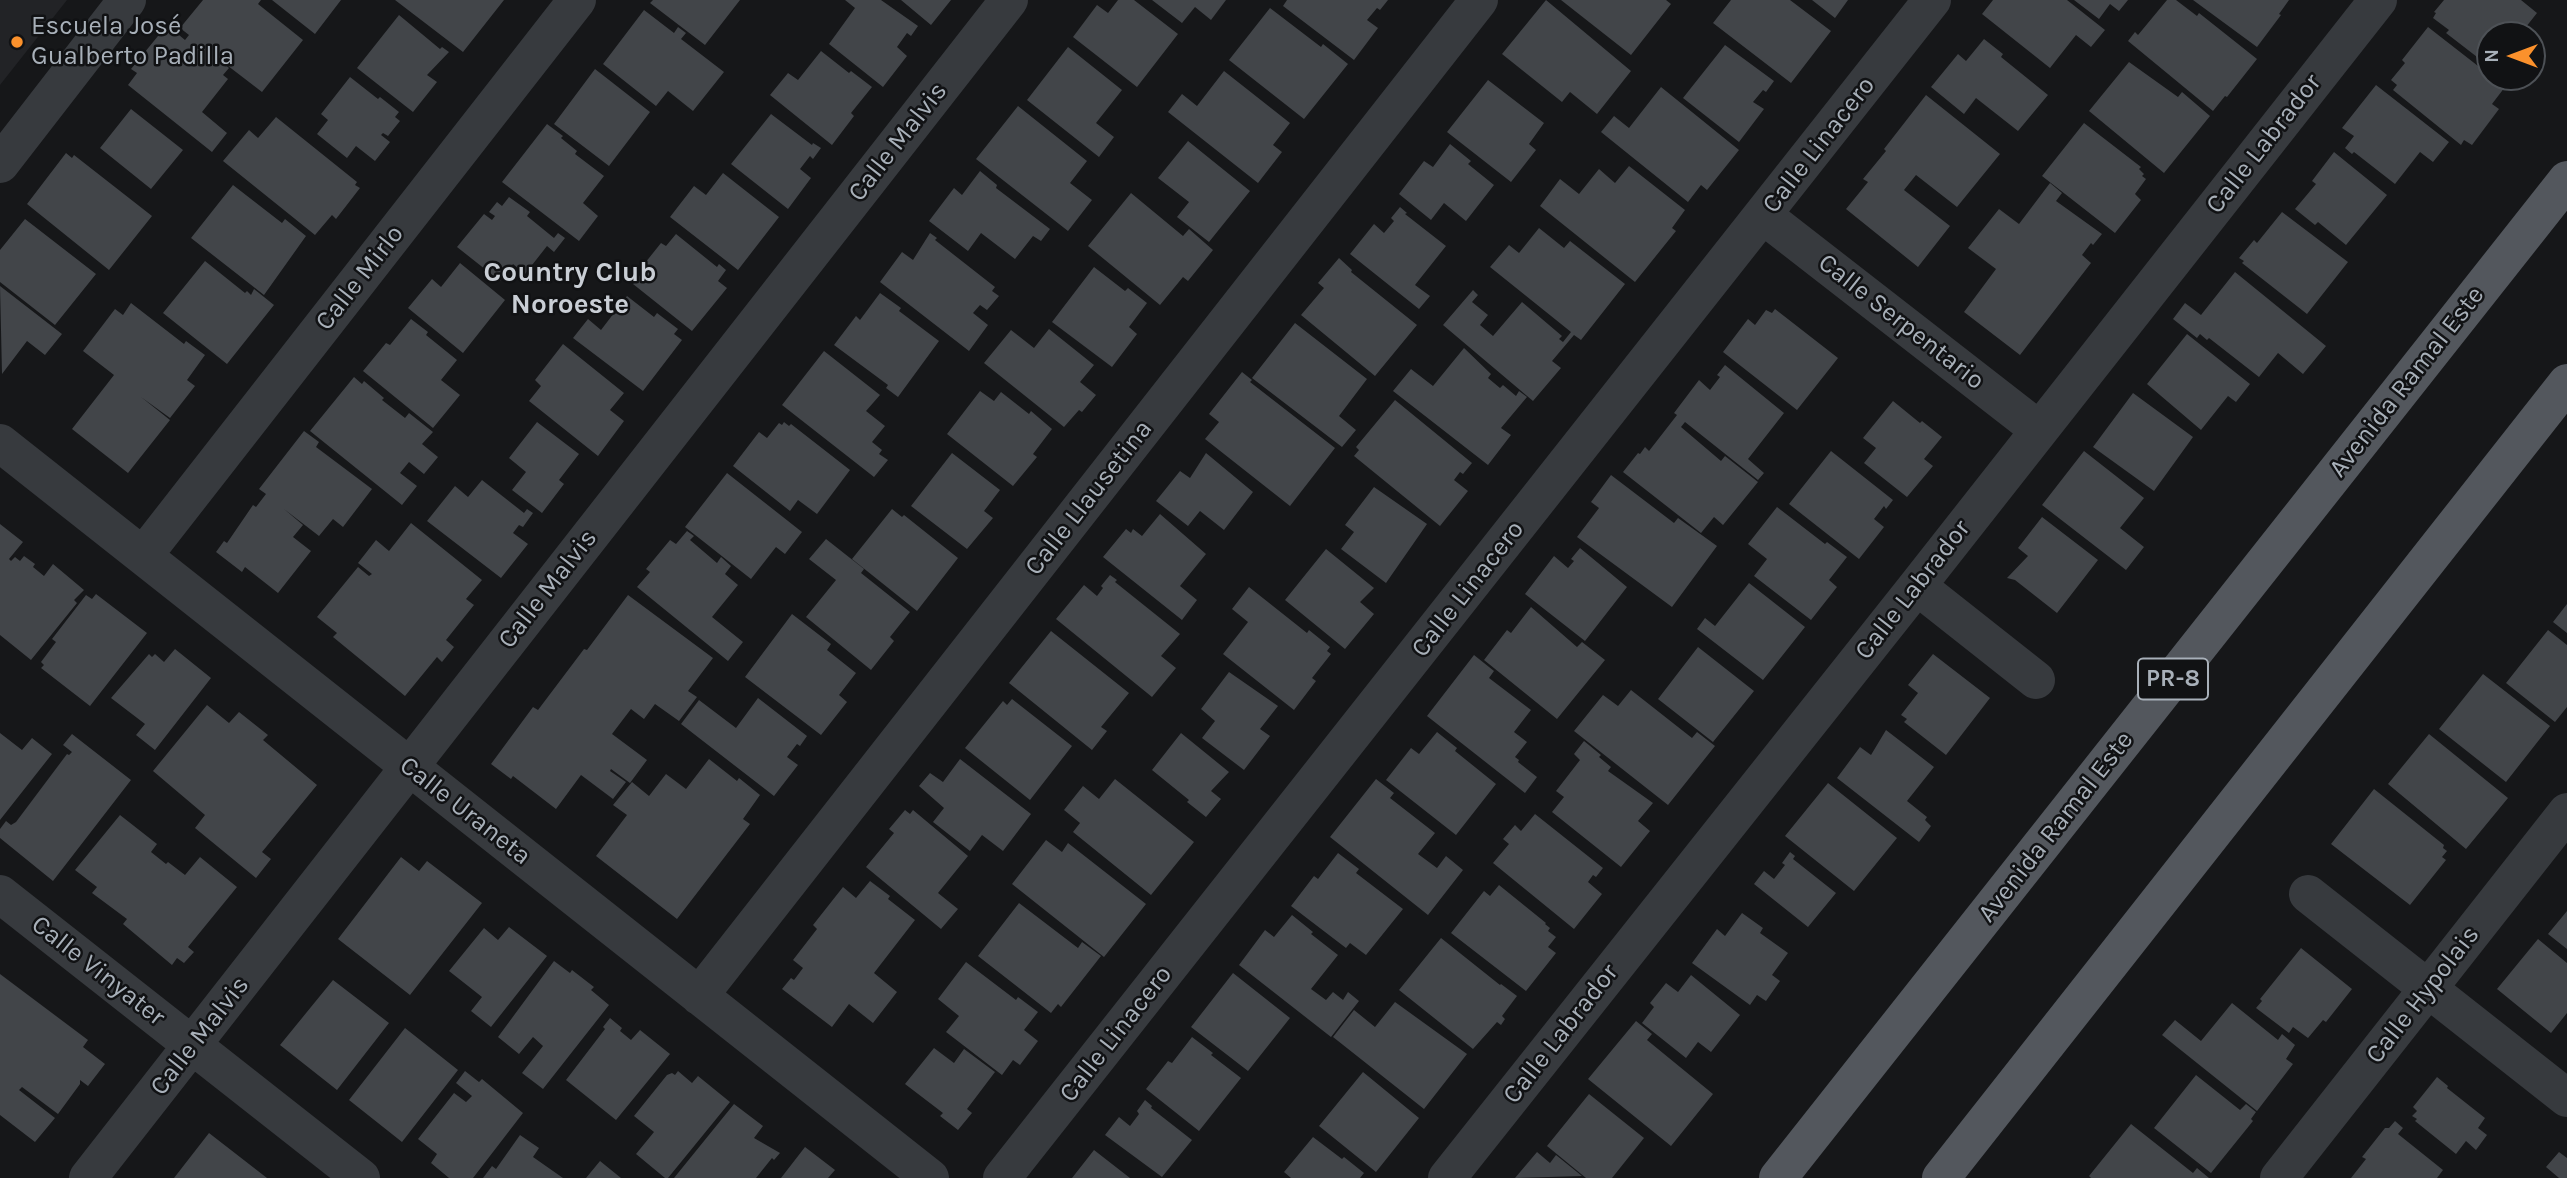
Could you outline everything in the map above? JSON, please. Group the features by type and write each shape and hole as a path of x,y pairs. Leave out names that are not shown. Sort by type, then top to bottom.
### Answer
{"main road":[{"name":"Avenida Ramal Este","path":"1778,1178 2567,180"},
{"path":"1941,1178 2567,383"}],"street":[{"path":"0,164 127,0"},
{"name":"Calle Mirlo","path":"143,556 577,0"},
{"name":"Calle Malvis","path":"89,1178 1009,0"},
{"name":"Calle Llausetina","path":"699,996 1479,0"},
{"name":"Calle Linacero","path":"1002,1178 1933,0"},
{"name":"Calle Labrador","path":"1447,1178 2378,0"},
{"name":"Calle Serpentario","path":"1764,215 2038,429"},
{"name":"Calle Uraneta","path":"0,443 930,1178"},
{"path":"1917,586 2036,680"},
{"name":"Calle Hypolais","path":"2279,1178 2567,813"},
{"name":"Calle Vinyater","path":"0,894 361,1178"},
{"path":"2308,894 2567,1098"}],"shaded area":[{"name":"Escuela José Gualberto Padilla","path":"0,0 67,0 0,85"}],"building":[{"path":"203,0 261,0 258,4 303,40 262,92 219,59 229,68 223,75 228,79 202,112 227,133 212,152 128,85 137,73 131,69 167,25 185,40 189,35 180,28"},
{"path":"272,0 341,0 315,34"},
{"path":"395,0 504,0 463,52"},
{"path":"653,0 740,0 705,45 650,3"},
{"path":"845,0 881,0 918,26 911,36 907,33 897,47 907,56 883,87 829,44 855,8"},
{"path":"901,0 951,0 931,25"},
{"path":"1118,0 1134,0 1178,34 1137,87 1073,37 1097,5 1108,13"},
{"path":"1152,0 1226,0 1211,20 1195,7 1182,23"},
{"path":"1287,0 1388,0 1367,20 1378,28 1354,60 1283,6"},
{"path":"1546,0 1631,71 1597,114 1570,92 1562,102 1502,54"},
{"path":"1561,0 1666,0 1671,4 1631,55"},
{"path":"1731,0 1790,0 1831,31 1791,83 1713,23"},
{"path":"1812,0 1848,0 1835,18"},
{"path":"1993,0 2067,0 2105,30 2091,47 2076,35 2050,68 1982,14"},
{"path":"2074,0 2128,0 2119,11 2110,4 2099,19"},
{"path":"2167,0 2176,0 2197,16 2199,13 2257,59 2213,111 2128,41 2135,32 2138,35"},
{"path":"2193,0 2289,0 2257,47"},
{"path":"2444,0 2521,0 2537,13 2531,21 2476,21 2476,56 2446,33 2449,30 2433,18 2436,13 2434,12"},
{"path":"1270,8 1348,64 1304,119 1229,60"},
{"path":"644,10 674,33 678,27 686,33 681,39 724,72 693,111 668,91 656,106 603,64"},
{"path":"399,15 440,49 442,47 449,52 427,75 437,82 413,112 357,68"},
{"path":"2428,27 2476,64 2476,91 2502,91 2492,104 2499,109 2472,145 2464,140 2461,145 2393,90 2397,85 2391,80 2405,63 2402,60"},
{"path":"1984,39 2003,54 2001,57 2048,95 2018,131 1976,98 1964,114 1931,87 1958,54 1966,61"},
{"path":"1725,45 1774,81 1766,92 1763,90 1753,102 1764,109 1739,142 1683,98"},
{"path":"1068,47 1122,90 1096,123 1114,137 1099,157 1027,100"},
{"path":"821,51 872,87 851,113 854,116 832,145 770,95 788,73 798,80"},
{"path":"2129,62 2178,97 2182,92 2210,116 2164,173 2089,111"},
{"path":"595,69 650,112 609,166 554,124"},
{"path":"1224,71 1290,123 1273,145 1282,152 1258,183 1168,112 1182,94 1197,106"},
{"path":"350,77 399,112 395,117 400,121 388,136 383,133 381,135 390,142 375,161 356,146 347,158 317,134 328,120 321,114"},
{"path":"1488,80 1544,123 1529,144 1536,150 1511,182 1447,132"},
{"path":"2376,85 2449,142 2433,162 2420,152 2395,184 2345,148 2354,136 2342,128"},
{"path":"1661,87 1739,150 1707,190 1701,185 1688,202 1601,132 1614,116 1629,128"},
{"path":"1926,95 2000,154 1957,207 1916,175 1904,190 1950,226 1918,267 1846,209 1868,182 1863,179 1886,151 1884,149"},
{"path":"1018,106 1087,161 1070,183 1092,200 1068,231 976,159"},
{"path":"131,109 183,150 151,189 100,148"},
{"path":"771,114 812,145 813,143 821,148 813,159 810,156 800,169 811,178 788,209 731,164"},
{"path":"276,117 357,182 355,185 360,188 336,219 332,215 315,235 223,161 249,130 258,138"},
{"path":"2084,123 2141,167 2139,169 2146,179 2135,194 2141,200 2115,233 2042,176"},
{"path":"547,124 577,151 575,154 604,176 583,203 598,216 579,241 502,182"},
{"path":"1188,141 1250,191 1209,242 1177,217 1189,202 1158,178"},
{"path":"1450,144 1471,161 1468,164 1494,185 1466,221 1444,203 1431,220 1399,194 1424,161 1433,167"},
{"path":"2334,152 2387,195 2346,245 2318,222 2315,225 2295,209 2316,184 2312,181"},
{"path":"66,153 72,158 74,155 152,216 109,270 27,204"},
{"path":"1629,166 1685,210 1672,228 1676,231 1635,282 1540,206 1560,179 1579,194 1599,169 1615,183"},
{"path":"980,171 997,185 996,188 1050,229 1041,241 1033,236 1015,259 981,233 968,251 929,221 954,188 962,195"},
{"path":"723,173 779,217 738,270 670,217 694,186 706,195"},
{"path":"2050,183 2062,193 2056,201 2102,234 2082,255 2091,263 2020,355 1964,312 1996,269 1968,248 1999,209 2019,224"},
{"path":"233,185 282,223 285,219 306,236 264,295 191,238"},
{"path":"1131,193 1183,236 1189,229 1213,250 1188,281 1183,277 1160,305 1088,246"},
{"path":"509,197 530,212 527,216 554,238 558,233 565,238 554,252 547,246 525,274 513,264 500,281 457,247 484,214 492,220 495,216 489,212 497,202 502,206"},
{"path":"1400,207 1407,213 1405,214 1446,246 1415,285 1430,296 1419,309 1350,254 1374,224 1384,233 1394,221 1391,218"},
{"path":"2282,212 2348,262 2307,314 2239,258 2254,240 2257,243"},
{"path":"25,219 96,274 55,325 0,282 0,250"},
{"path":"1539,228 1564,248 1570,241 1625,284 1581,340 1574,335 1552,361 1561,368 1533,401 1443,325 1473,290 1478,295 1472,302 1488,315 1480,325 1493,336 1522,302 1562,336 1559,339 1563,342 1571,332 1490,267 1509,245 1519,253"},
{"path":"930,233 937,238 935,240 995,287 992,291 999,296 987,310 980,305 973,313 988,325 969,351 880,282 902,252 913,260"},
{"path":"676,234 717,267 719,264 726,270 718,281 727,288 692,331 633,284 644,270 641,268 661,243 666,246"},
{"path":"1339,258 1351,272 1417,325 1375,376 1301,315 1324,288 1318,283"},
{"path":"205,261 245,293 247,291 251,295 254,289 274,305 227,364 163,313"},
{"path":"460,263 505,300 463,353 408,308 432,279 441,287"},
{"path":"1094,267 1125,291 1128,288 1147,303 1129,327 1137,334 1112,367 1052,322"},
{"path":"2235,272 2326,346 2303,374 2278,353 2259,377 2209,338 2207,340 2200,334 2197,338 2173,319 2185,303 2201,315"},
{"path":"0,286 62,334 45,355 27,341 2,374"},
{"path":"880,293 939,341 898,397 886,388 888,385 834,345 856,316 860,320"},
{"path":"627,296 654,317 657,313 678,329 674,334 682,340 643,391 573,338 588,319 601,330"},
{"path":"131,303 184,344 186,341 205,355 187,380 195,386 170,418 141,397 170,420 128,473 72,429 114,375 83,351 115,309 123,315"},
{"path":"1775,309 1838,358 1797,410 1723,352 1748,319 1755,325 1766,310 1772,313"},
{"path":"411,319 457,360 441,380 460,395 433,428 363,371 386,343 390,345"},
{"path":"1295,323 1367,379 1339,416 1356,430 1342,447 1252,378"},
{"path":"1049,329 1094,365 1080,382 1096,395 1082,412 1079,410 1064,427 984,363 1011,330 1034,348"},
{"path":"2187,334 2250,384 2236,402 2228,396 2201,430 2147,384"},
{"path":"563,344 624,393 610,410 624,421 598,456 529,401 541,386 535,380"},
{"path":"1464,348 1491,374 1488,378 1500,388 1503,385 1516,396 1519,391 1527,397 1501,428 1511,435 1488,465 1393,391 1411,369 1433,386"},
{"path":"824,351 880,395 866,411 885,426 872,442 882,450 879,454 888,460 874,477 782,405"},
{"path":"1725,365 1784,413 1748,459 1764,473 1758,480 1685,422 1681,427 1721,461 1725,456 1758,482 1723,525 1714,517 1701,533 1623,472 1645,447 1649,451 1677,415 1674,413 1699,380 1710,390"},
{"path":"1242,372 1252,380 1250,382 1335,448 1290,506 1205,439 1219,422 1209,414"},
{"path":"354,377 362,384 364,381 405,418 409,413 433,432 422,444 438,457 424,474 409,462 400,473 417,486 402,505 310,431"},
{"path":"980,391 994,401 1001,392 1029,414 1031,411 1052,429 1033,454 1037,457 1013,486 947,434"},
{"path":"2133,393 2193,437 2154,491 2093,447"},
{"path":"1395,400 1472,463 1454,480 1468,491 1440,526 1354,456 1359,450 1356,447"},
{"path":"1893,401 1942,437 1924,459 1933,466 1907,497 1864,463 1876,448 1863,438"},
{"path":"537,422 579,454 559,480 564,484 542,513 512,490 526,472 509,458"},
{"path":"784,422 789,426 791,424 850,470 817,514 798,500 790,511 733,466 759,432 767,438 779,423 782,425"},
{"path":"304,431 319,442 316,447 372,489 343,527 333,519 319,536 284,509 303,525 293,537 311,551 278,593 245,567 242,572 216,552 224,541 227,543 253,505 256,507 266,494 259,489"},
{"path":"1831,451 1893,500 1886,509 1884,506 1874,519 1884,527 1859,559 1789,504"},
{"path":"2084,451 2144,498 2120,528 2144,547 2126,570 2042,505"},
{"path":"952,453 1000,490 984,511 993,518 967,549 911,506"},
{"path":"1206,453 1253,492 1224,530 1200,511 1188,526 1156,501 1180,471 1190,478"},
{"path":"727,473 802,532 785,554 776,547 751,579 685,527"},
{"path":"1611,475 1674,523 1678,518 1717,546 1672,607 1577,537 1599,508 1591,502"},
{"path":"482,480 524,513 527,509 533,513 523,527 519,525 513,533 528,544 501,578 427,521 455,486 468,497"},
{"path":"1374,487 1427,524 1386,583 1341,549 1354,532 1345,525"},
{"path":"1777,507 1825,544 1827,542 1847,557 1829,580 1837,587 1811,620 1754,576 1767,559 1748,544"},
{"path":"892,509 902,517 904,515 958,558 917,611 852,559"},
{"path":"1160,514 1206,554 1180,586 1197,600 1182,620 1103,557 1126,529 1131,533 1133,529 1142,536"},
{"path":"2042,517 2098,560 2057,613 2015,580 2007,578 2028,556 2018,548"},
{"path":"411,523 482,580 466,599 474,605 446,640 454,647 442,662 437,657 405,696 333,637 337,633 317,617 358,567 369,576 372,574 358,563 376,540 389,551"},
{"path":"0,524 23,542 9,559 11,561 15,557 20,561 24,556 35,564 33,567 44,576 53,564 84,590 74,600 77,603 31,660 0,635"},
{"path":"687,531 694,536 690,540 717,563 721,557 731,566 725,574 738,585 712,617 743,642 728,661 637,587 650,572 646,569 670,540 676,544"},
{"path":"826,539 864,569 861,573 910,612 890,637 894,641 871,670 806,617 836,580 809,559"},
{"path":"1580,548 1627,587 1585,641 1525,594 1554,556 1568,568"},
{"path":"1326,549 1374,588 1360,602 1374,614 1345,649 1285,600"},
{"path":"1110,575 1117,580 1115,582 1180,634 1161,656 1176,668 1152,697 1056,619 1084,585 1097,596"},
{"path":"1749,583 1805,627 1763,680 1697,629 1705,618 1715,626"},
{"path":"1249,587 1307,633 1309,630 1330,647 1327,651 1331,654 1312,678 1316,681 1294,710 1223,654 1248,622 1232,609"},
{"path":"96,594 147,633 90,706 41,668 44,665 41,662 56,642 52,639 86,595 92,599"},
{"path":"628,595 713,658 688,691 697,697 679,721 655,704 644,719 631,709 612,734 647,760 630,783 611,769 610,771 626,782 613,799 581,775 556,809 513,776 511,779 491,764 533,707 538,710"},
{"path":"2567,604 2567,633 2553,622"},
{"path":"1531,607 1577,647 1582,642 1605,660 1557,719 1484,660 1507,630 1511,633"},
{"path":"792,614 831,644 827,650 856,673 839,695 847,702 821,735 745,677"},
{"path":"2548,630 2567,645 2567,707 2555,722 2506,683"},
{"path":"1051,631 1129,693 1101,727 1107,731 1092,750 1009,683"},
{"path":"1698,647 1754,691 1713,742 1658,699"},
{"path":"175,649 211,678 155,750 136,735 145,724 111,698 149,654 152,657 155,654 164,662"},
{"path":"1933,654 1990,698 1946,755 1904,722 1907,719 1901,715 1918,693 1908,685"},
{"path":"1474,655 1494,671 1489,678 1531,710 1514,732 1527,742 1515,757 1537,777 1525,793 1427,716"},
{"path":"1229,672 1278,706 1260,729 1270,736 1244,770 1202,738 1215,721 1201,709"},
{"path":"2483,674 2550,726 2506,782 2439,729"},
{"path":"1631,690 1692,738 1697,732 1715,746 1668,805 1574,731 1603,695 1618,706"},
{"path":"758,698 807,736 787,757 798,765 774,796 681,724 699,700 736,728"},
{"path":"1012,699 1072,746 1030,800 965,748 1003,701 1007,705"},
{"path":"207,705 229,723 239,712 268,735 263,740 317,785 262,852 271,859 256,878 195,828 205,815 153,771"},
{"path":"1886,730 1934,767 1907,801 1927,817 1925,820 1931,826 1919,842 1837,778 1860,747 1871,755"},
{"path":"1437,732 1457,748 1455,751 1496,784 1456,835 1386,780 1411,748 1419,754"},
{"path":"0,733 22,750 32,738 52,754 0,820"},
{"path":"1181,733 1229,772 1211,791 1221,799 1206,817 1152,770"},
{"path":"72,734 131,780 53,881 0,838 0,829 6,821 11,825 16,822 67,754 72,752 63,745"},
{"path":"2429,734 2508,798 2466,849 2388,784"},
{"path":"1584,741 1611,767 1608,771 1653,803 1638,821 1650,831 1621,867 1552,812 1564,797 1556,791 1580,760 1574,754"},
{"path":"709,759 760,795 743,819 750,824 677,919 596,856 627,815 613,805 632,782 649,796 666,774 686,789"},
{"path":"960,759 1031,814 1003,851 982,835 970,851 933,822 944,808 919,786 930,773 943,782"},
{"path":"1115,779 1194,842 1151,895 1073,832 1080,823 1064,810 1083,786 1099,799"},
{"path":"1376,779 1394,793 1390,798 1435,833 1418,854 1437,868 1446,856 1463,870 1428,915 1330,837"},
{"path":"1828,783 1897,838 1854,891 1785,836"},
{"path":"2374,789 2444,845 2443,848 2447,851 2442,857 2446,860 2410,905 2331,844"},
{"path":"905,810 910,814 913,810 968,856 938,893 958,909 941,929 866,867 894,833 889,829"},
{"path":"1535,814 1603,868 1588,882 1602,894 1574,929 1493,863 1509,844 1503,839 1515,825 1521,831"},
{"path":"120,815 157,844 151,852 166,864 168,862 185,875 200,857 237,887 188,947 194,952 184,963 177,958 172,965 123,924 127,919 92,893 97,887 75,870"},
{"path":"1046,840 1062,852 1068,843 1146,904 1104,957 1012,884"},
{"path":"1790,852 1795,856 1793,859 1836,893 1808,927 1754,884 1764,871 1774,879 1785,865 1782,863"},
{"path":"1338,853 1359,869 1356,873 1403,909 1366,955 1350,943 1346,948 1291,906 1314,876 1318,879"},
{"path":"401,857 419,871 427,861 482,903 410,995 338,939"},
{"path":"870,881 915,920 874,973 897,992 873,1023 849,1004 832,1027 782,989 791,978 794,980 803,968 793,960 817,929 813,925 843,887 856,898"},
{"path":"1499,885 1546,923 1550,928 1548,931 1556,937 1548,947 1556,953 1526,991 1451,933 1484,891 1490,896"},
{"path":"1019,903 1078,948 1082,942 1101,956 1061,1007 1058,1004 1051,1013 978,956"},
{"path":"2567,911 2567,949 2548,934"},
{"path":"1742,913 1763,928 1760,933 1788,953 1772,975 1780,981 1766,1001 1757,995 1750,1005 1692,963 1717,929 1725,936"},
{"path":"1292,915 1338,955 1311,989 1326,1000 1333,992 1343,1000 1348,992 1359,1001 1331,1037 1239,965 1265,930 1274,937"},
{"path":"509,927 547,956 491,1027 471,1011 482,997 449,971 484,928 498,940"},
{"path":"1441,938 1517,996 1502,1016 1505,1019 1501,1025 1497,1022 1473,1049 1399,990"},
{"path":"2538,939 2567,963 2567,1013 2551,1033 2497,989"},
{"path":"2301,948 2352,989 2326,1022 2323,1020 2308,1038 2293,1027 2289,1033 2256,1008 2262,1001 2260,999"},
{"path":"554,961 570,973 572,970 594,987 591,990 609,1005 543,1089 522,1073 543,1046 533,1037 519,1054 498,1037"},
{"path":"966,962 1016,1000 1018,997 1038,1012 1024,1030 1038,1041 1020,1065 1013,1060 1002,1075 946,1032 959,1016 938,999"},
{"path":"1233,973 1290,1018 1248,1071 1191,1027"},
{"path":"0,974 88,1040 83,1047 105,1064 88,1086 80,1080 80,1084 58,1114 22,1087 19,1090 55,1118 35,1142 0,1115"},
{"path":"1691,975 1740,1015 1711,1052 1698,1042 1686,1058 1642,1023 1654,1007 1650,1003 1666,983 1678,992"},
{"path":"333,980 389,1023 337,1090 280,1045"},
{"path":"1395,1002 1467,1054 1424,1109 1333,1037 1354,1010 1375,1027"},
{"path":"2232,1003 2278,1040 2282,1034 2295,1045 2286,1059 2293,1064 2257,1111 2162,1035 2175,1020 2201,1041"},
{"path":"610,1018 631,1040 640,1030 670,1054 616,1120 566,1080 605,1029 603,1027"},
{"path":"1636,1021 1652,1034 1647,1040 1713,1094 1671,1146 1588,1079"},
{"path":"405,1028 458,1070 402,1142 349,1100"},
{"path":"1192,1037 1241,1078 1199,1131 1146,1089 1168,1061 1172,1063"},
{"path":"934,1048 954,1063 964,1049 995,1072 967,1109 972,1113 958,1130 940,1116 943,1113 905,1084"},
{"path":"465,1071 479,1082 482,1079 523,1113 473,1178 449,1178 431,1163 437,1154 418,1139 454,1093 466,1102 472,1096 456,1083"},
{"path":"678,1071 692,1083 698,1076 730,1102 668,1178 665,1178 636,1154 654,1132 634,1116 667,1075 675,1075"},
{"path":"1363,1072 1419,1118 1376,1172 1319,1126"},
{"path":"2196,1075 2240,1110 2246,1104 2256,1112 2251,1119 2253,1121 2211,1173 2154,1128"},
{"path":"2437,1077 2485,1118 2478,1128 2487,1135 2476,1150 2466,1141 2456,1154 2412,1116 2417,1111 2413,1107"},
{"path":"1589,1094 1644,1138 1612,1178 1586,1178 1547,1146"},
{"path":"1145,1100 1151,1108 1192,1140 1162,1177 1105,1135 1119,1117 1130,1126"},
{"path":"734,1104 763,1126 754,1138 780,1153 774,1160 772,1158 756,1178 674,1178"},
{"path":"2395,1121 2403,1128 2398,1134 2443,1170 2437,1178 2351,1178 2366,1159 2362,1157 2385,1128 2389,1128"},
{"path":"2131,1124 2193,1173 2197,1168 2209,1178 2091,1178 2089,1176"},
{"path":"209,1133 267,1178 174,1178"},
{"path":"520,1135 539,1148 533,1157 563,1178 483,1178 492,1166 496,1169"},
{"path":"1313,1137 1364,1173 1360,1178 1291,1178 1284,1172"},
{"path":"805,1147 835,1170 828,1178 781,1178"},
{"path":"1094,1150 1130,1178 1072,1178"},
{"path":"1537,1152 1550,1163 1556,1155 1582,1176 1515,1178"},
{"path":"2559,1152 2567,1158 2567,1178 2559,1178 2546,1167"},
{"path":"600,1161 621,1178 586,1178"}],"place":[{"name":"Escuela José Gualberto Padilla","path":"17,42"}],"district":[{"name":"Country Club Noroeste","path":"570,289"}]}
